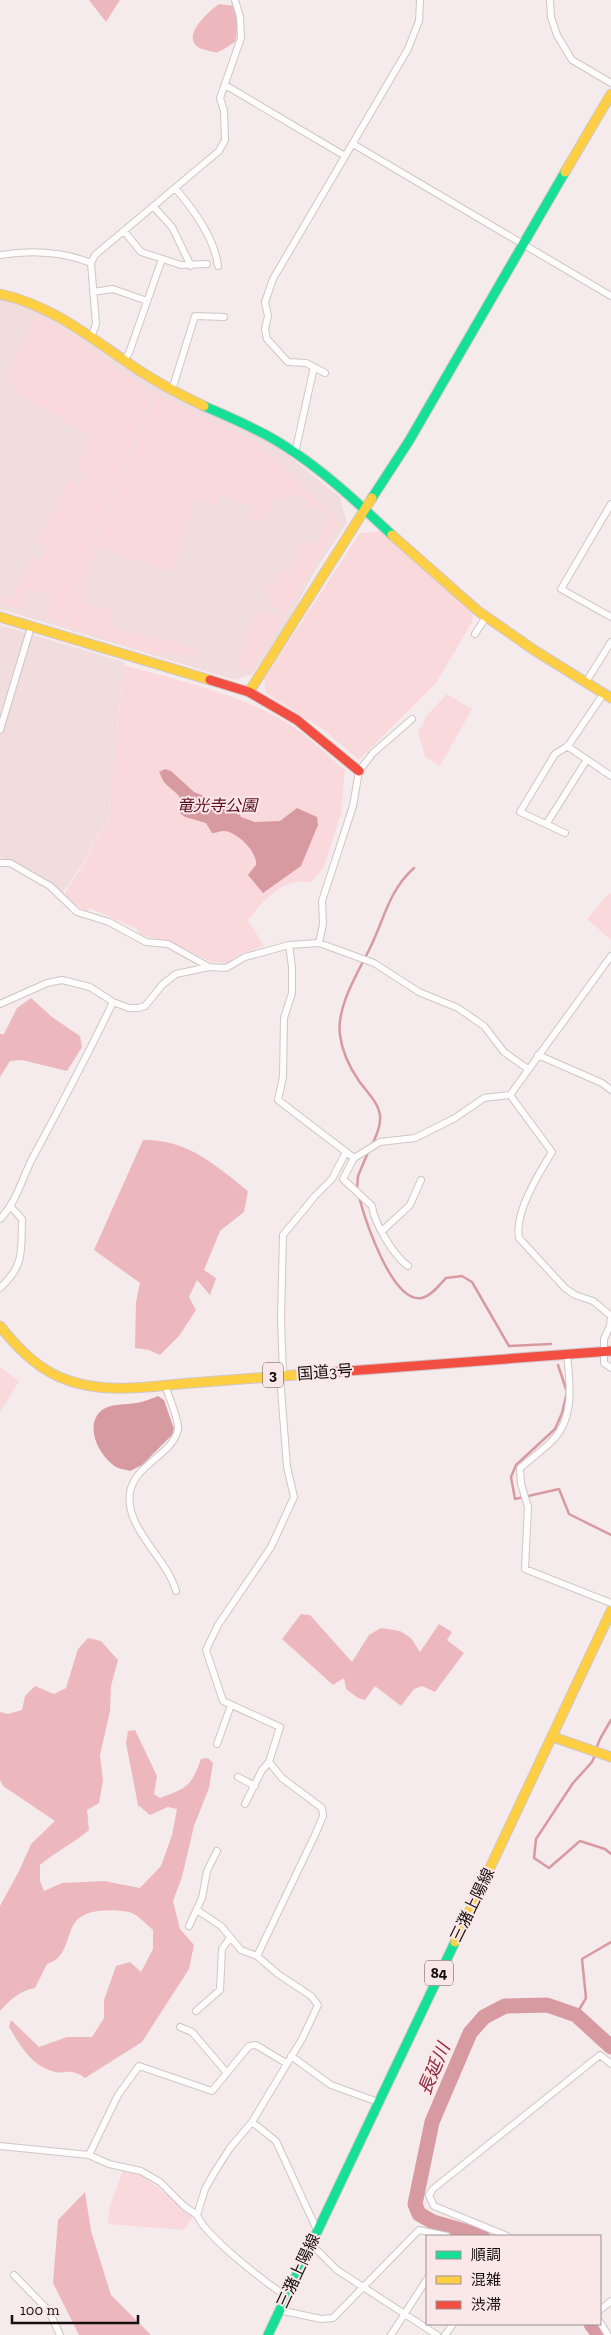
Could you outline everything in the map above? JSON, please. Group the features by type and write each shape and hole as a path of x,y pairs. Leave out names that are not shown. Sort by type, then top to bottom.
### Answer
{"main road":[{"path":"249,692 408,441 610,98"},
{"path":"0,294 36,305 69,320 124,360 172,390 254,429 295,453 365,508 486,617 607,696"},
{"path":"0,617 249,692 297,720 323,739 358,771"},
{"name":"国道3号","path":"0,1326 15,1346 36,1363 63,1380 98,1387 165,1385 607,1351"},
{"name":"三潴上陽線","path":"268,2335 553,1737 611,1611"},
{"path":"553,1737 571,1741 611,1757"}],"street":[{"path":"92,335 96,324 91,263 95,255 219,151 225,140 224,111 220,98 241,38 240,16 235,0"},
{"path":"325,373 306,363 288,362 267,339 268,316 264,302 273,280 408,49 419,21 420,0"},
{"path":"550,0 551,17 557,35 572,60 611,83"},
{"path":"225,85 345,156"},
{"path":"353,144 611,296"},
{"path":"175,188 193,209 216,250 218,266"},
{"path":"154,206 172,228 191,266"},
{"path":"124,231 141,252 191,266 207,264"},
{"path":"0,255 21,252 69,255 91,263"},
{"path":"124,360 148,301 162,259"},
{"path":"93,292 113,289 148,301"},
{"path":"172,390 195,316 224,316"},
{"path":"295,453 314,367"},
{"path":"611,504 561,588 611,617"},
{"path":"476,634 486,617"},
{"path":"0,730 31,627"},
{"path":"586,682 611,642"},
{"path":"565,833 520,812 555,754 567,746 607,696"},
{"path":"319,943 323,924 322,902 353,806 358,771 373,753 412,718"},
{"path":"567,746 586,761 611,776"},
{"path":"547,823 586,761"},
{"path":"0,862 10,863 50,886 77,912 109,922 146,942 168,944 209,967"},
{"path":"0,1004 47,983 62,980 90,987 114,1002 129,1008 145,1006 163,984 176,974 209,967 226,968 245,957 289,945 319,943 374,964 419,992 458,1008 484,1026 504,1052 528,1069"},
{"path":"289,945 292,967 292,993 284,1018 283,1077 278,1100 354,1158"},
{"path":"408,1266 400,1259 374,1217 372,1206 343,1178 354,1158 380,1142 415,1138 455,1118 484,1098 510,1095 611,956"},
{"path":"0,1220 11,1207 32,1160 78,1076 114,1002"},
{"path":"538,1055 602,1083 611,1090"},
{"path":"510,1095 552,1152 525,1204 517,1232 518,1238 566,1288 576,1295 593,1301 611,1316 604,1363 611,1368"},
{"path":"245,1804 262,1770 269,1762 280,1727 223,1701 206,1650 218,1625 271,1547 294,1497 288,1467 282,1375 283,1235 332,1179 346,1152"},
{"path":"382,1230 410,1205 421,1180"},
{"path":"0,1288 14,1275 21,1257 22,1219 11,1207"},
{"path":"567,1354 570,1383 566,1420 554,1440 520,1468 528,1507 525,1569 611,1604"},
{"path":"165,1385 178,1427 174,1439 136,1476 130,1492 130,1507 146,1542 169,1570 176,1591"},
{"path":"217,1744 231,1705"},
{"path":"257,1956 278,1915 322,1816 322,1808 282,1778 269,1762"},
{"path":"238,1777 255,1786"},
{"path":"189,1926 202,1898 207,1870 217,1851"},
{"path":"197,1910 221,1926 241,1950 257,1956 278,1974 311,1996 318,2005 302,2039 252,2122 230,2148 214,2173 205,2189 197,2215"},
{"path":"196,2011 220,1990 222,1949 230,1938"},
{"path":"180,2027 192,2032 227,2073"},
{"path":"89,2155 118,2095 139,2066 212,2091 249,2046 256,2045 286,2063"},
{"path":"505,2235 434,2206 429,2195 433,2189 600,2054 611,2064"},
{"path":"291,2056 331,2085 378,2102"},
{"path":"252,2122 276,2141 318,2230"},
{"path":"0,2146 89,2155 109,2164 141,2171 160,2182 184,2206 197,2215 204,2227 258,2278 286,2296"},
{"path":"280,2310 321,2319 333,2318 419,2230 442,2235"},
{"path":"311,2244 337,2270 437,2335"},
{"path":"14,2275 49,2312 60,2335"},
{"path":"391,2335 426,2281"},
{"path":"601,2309 611,2301"},
{"path":"601,2324 608,2335"}],"shaded area":[{"path":"89,0 120,0 106,22"},
{"path":"219,4 234,6 237,33 235,42 218,52 214,52 202,49 195,44 193,39 197,25"},
{"path":"0,299 48,315 74,329 146,381 265,440 285,453 340,497 347,523 315,571 288,621 251,676 248,675 235,680 0,609"},
{"path":"0,625 124,662 108,822 98,834 83,863 63,893 53,884 23,866 0,857"},
{"path":"165,769 171,771 194,792 209,798 218,807 236,807 241,817 255,822 280,821 297,808 317,817 318,825 301,866 263,893 248,875 256,865 256,860 250,849 235,835 224,831 212,833 206,823 185,817 180,813 180,798 164,782 159,772"},
{"path":"31,998 52,1017 80,1036 82,1047 67,1071 22,1060 10,1061 0,1077 0,1034 4,1034 17,1008"},
{"path":"143,1140 174,1144 200,1155 248,1191 244,1212 220,1231 204,1270 216,1278 210,1295 197,1280 189,1297 196,1310 179,1336 160,1355 149,1350 135,1348 136,1302 140,1283 94,1250"},
{"path":"158,1396 164,1400 174,1429 172,1435 142,1465 130,1471 114,1466 102,1453 95,1439 94,1423 97,1416 102,1410 110,1406 139,1403"},
{"path":"301,1614 310,1615 352,1662 369,1635 381,1628 400,1631 411,1638 420,1652 439,1624 452,1632 447,1640 464,1653 435,1692 422,1686 414,1689 401,1706 375,1686 365,1700 358,1698 346,1689 344,1678 333,1685 282,1639"},
{"path":"88,1638 101,1641 118,1660 111,1686 110,1711 100,1755 103,1781 99,1803 87,1810 89,1830 40,1865 40,1881 44,1891 62,1883 104,1881 140,1888 161,1866 172,1835 177,1809 168,1807 150,1815 138,1805 126,1743 128,1731 135,1730 157,1776 154,1794 160,1798 176,1792 187,1785 194,1776 201,1759 208,1758 213,1763 209,1788 194,1826 182,1877 173,1901 180,1929 194,1945 189,1969 142,2042 85,2078 71,2072 61,2073 52,2071 38,2064 27,2054 13,2034 9,2027 11,2020 39,2047 67,2037 92,2037 104,2018 104,2000 116,1966 130,1962 141,1972 153,1949 153,1930 132,1913 111,1910 95,1912 81,1917 72,1927 63,1951 54,1961 47,1964 35,1988 24,1991 16,1996 0,2011 0,1906 31,1844 55,1821 3,1786 0,1780 0,1712 8,1714 22,1710 25,1696 35,1686 54,1694 66,1688 78,1649"},
{"path":"85,2192 91,2231 111,2295 151,2335 79,2335 53,2283 58,2220"}],"green space":[{"path":"36,316 73,335 152,394 62,624 45,618 52,596 29,588 21,610 0,603 0,596 10,599 32,557 40,560 46,547 37,543 69,480 80,486 88,473 77,466 91,435 14,393 16,389 6,375"},
{"path":"155,393 261,446 339,519 339,525 251,671 238,666 255,611 282,616 284,610 272,606 273,600 269,599 270,593 261,590 263,584 274,587 280,570 291,573 301,540 318,544 328,514 323,508 307,506 308,498 290,494 288,500 274,496 265,523 251,518 254,507 221,495 217,505 196,498 173,571 98,548 82,600 114,612 110,626 152,638 156,636 196,648 193,657 168,651 156,655 64,625"},
{"path":"379,530 469,609 473,616 471,624 436,683 359,760 324,730 266,693 264,679 360,533 376,532"},
{"name":"竜光寺公園","path":"124,665 209,689 270,713 304,735 345,770 341,813 324,867 311,883 292,883 275,891 248,920 264,946 238,955 227,963 211,962 172,942 140,935 137,929 90,908 87,912 64,895 84,863 98,835 108,823"},
{"path":"447,694 472,709 440,766 425,757 418,732 428,714"},
{"path":"609,893 611,894 611,940 587,919"},
{"path":"0,1367 19,1381 1,1411 0,1411"},
{"path":"123,2170 143,2176 194,2215 184,2230 108,2224 109,2208"}],"waterway":[{"path":"372,1145 379,1127 379,1111 375,1102 356,1076 345,1053 340,1035 341,1014 348,991 374,939 392,896 405,877 414,868"},
{"path":"357,1189 358,1176 369,1150"},
{"path":"359,1197 367,1223 382,1258 400,1288 411,1296 422,1298 426,1297 446,1278 462,1276 472,1282 509,1346 551,1344"},
{"path":"558,1365 567,1392 562,1413 555,1429 516,1465 511,1477 515,1499 559,1489 569,1514 611,1535"},
{"path":"596,1749 611,1720"},
{"path":"595,1755 592,1762 573,1783 536,1839 534,1858 549,1868 580,1841 605,1849 611,1854"},
{"path":"576,2015 586,1998 582,1959 611,1942"},
{"name":"長延川","path":"478,2235 433,2222 419,2214 415,2204 432,2122 470,2033 484,2017 505,2006 547,2005 576,2015 611,2047"},
{"name":"長延川","path":"592,2325 599,2335"}],"traffic: fast":[{"path":"372,498 409,441 565,172"},
{"path":"204,406 262,432 310,463 366,510 392,535"},
{"path":"268,2335 455,1942"}],"traffic: slow":[{"path":"565,172 611,94"},
{"path":"0,294 20,299 55,315 153,379 204,406"},
{"path":"249,692 372,498"},
{"path":"392,535 478,611 534,650 611,698"},
{"path":"0,617 210,680"},
{"path":"0,1326 23,1352 49,1372 70,1381 99,1387 146,1387 335,1372"},
{"path":"455,1942 611,1611"},
{"path":"553,1737 611,1757"}],"traffic: jam":[{"path":"210,680 249,692 297,720 359,771"},
{"path":"335,1372 611,1351"}]}
